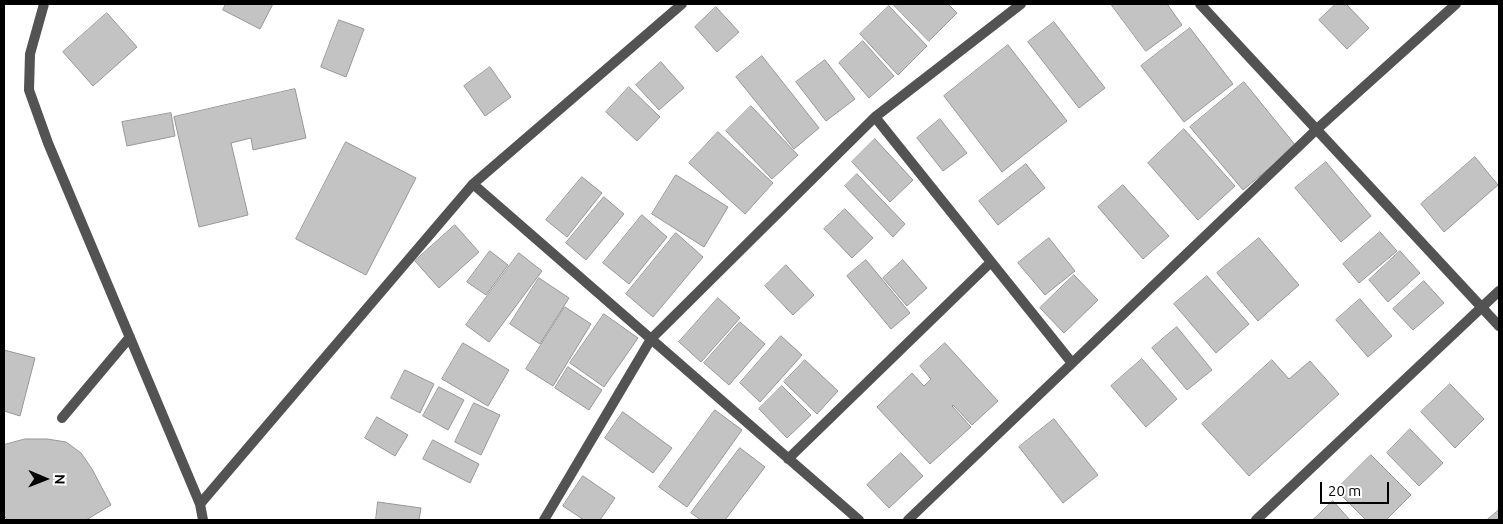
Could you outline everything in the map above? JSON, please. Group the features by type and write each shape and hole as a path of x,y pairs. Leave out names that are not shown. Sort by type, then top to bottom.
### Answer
{"street":[{"path":"44,4 30,54 29,90 48,144 200,504 203,520"},
{"path":"200,504 473,184 682,4"},
{"path":"544,520 651,339 875,117 1021,4"},
{"path":"1200,4 1499,326"},
{"path":"908,520 1317,129 1456,4"},
{"path":"875,117 1072,363"},
{"path":"473,184 859,520"},
{"path":"788,459 991,262"},
{"path":"1256,520 1499,291"},
{"path":"62,418 130,337"}],"building":[{"path":"226,4 273,4 260,29 223,10"},
{"path":"893,4 948,4 957,13 929,41"},
{"path":"1111,4 1167,4 1182,25 1146,51"},
{"path":"1336,4 1346,4 1369,28 1347,49 1319,20"},
{"path":"889,6 927,46 898,75 860,34"},
{"path":"716,7 739,32 717,52 695,27"},
{"path":"107,13 137,47 93,86 63,52"},
{"path":"339,20 364,29 346,77 321,67"},
{"path":"1054,22 1105,88 1079,108 1028,42"},
{"path":"1190,28 1233,84 1184,122 1141,66"},
{"path":"863,41 894,76 869,98 839,63"},
{"path":"1008,45 1067,121 1002,172 944,96"},
{"path":"762,56 819,128 794,149 736,77"},
{"path":"825,60 855,99 826,121 796,82"},
{"path":"661,62 684,88 659,110 636,85"},
{"path":"490,67 511,97 485,116 464,86"},
{"path":"1244,82 1296,146 1243,190 1190,127"},
{"path":"629,87 660,117 637,141 606,112"},
{"path":"295,89 306,138 253,150 251,138 231,143 248,215 199,227 174,117"},
{"path":"751,106 798,155 772,179 726,131"},
{"path":"171,113 175,136 127,146 122,122"},
{"path":"940,119 967,153 943,171 917,138"},
{"path":"1184,129 1235,186 1198,220 1148,163"},
{"path":"718,132 773,183 745,214 689,163"},
{"path":"875,139 913,180 890,202 852,162"},
{"path":"346,142 416,178 366,275 296,239"},
{"path":"1475,157 1498,185 1444,232 1421,204"},
{"path":"1326,162 1371,216 1341,242 1295,188"},
{"path":"1026,164 1045,188 998,225 979,201"},
{"path":"857,174 905,224 893,237 845,186"},
{"path":"676,175 728,207 704,247 652,214"},
{"path":"582,177 602,193 567,237 546,220"},
{"path":"1123,185 1169,236 1143,259 1098,207"},
{"path":"604,197 624,214 586,260 566,243"},
{"path":"845,209 873,238 852,258 824,229"},
{"path":"642,215 667,237 629,284 603,263"},
{"path":"455,225 479,252 439,288 415,261"},
{"path":"1380,232 1397,251 1359,283 1343,264"},
{"path":"676,233 703,257 653,317 626,294"},
{"path":"1049,238 1075,271 1045,295 1018,263"},
{"path":"1259,238 1299,285 1258,321 1217,273"},
{"path":"490,251 508,265 486,295 467,282"},
{"path":"1400,251 1420,273 1388,302 1369,280"},
{"path":"519,253 542,271 489,342 466,325"},
{"path":"866,260 910,313 891,329 847,276"},
{"path":"903,260 927,288 907,306 883,278"},
{"path":"786,265 814,295 793,315 765,286"},
{"path":"1074,275 1098,300 1064,333 1040,308"},
{"path":"1207,276 1249,324 1216,353 1174,304"},
{"path":"539,278 569,298 540,344 510,324"},
{"path":"1424,281 1444,303 1413,330 1393,309"},
{"path":"718,298 740,318 701,362 679,342"},
{"path":"1360,299 1392,336 1368,357 1336,320"},
{"path":"565,307 591,324 553,386 526,369"},
{"path":"604,314 638,338 604,387 570,363"},
{"path":"740,322 765,344 729,385 704,363"},
{"path":"1177,327 1212,370 1187,390 1152,348"},
{"path":"781,336 802,355 760,402 740,383"},
{"path":"463,343 509,370 488,406 442,379"},
{"path":"945,343 998,401 972,425 953,405 971,427 930,464 877,407 912,373 924,386 931,379 920,366"},
{"path":"4,350 35,358 20,416 4,411"},
{"path":"1142,359 1177,399 1146,427 1111,386"},
{"path":"805,360 838,391 817,414 784,382"},
{"path":"1272,360 1289,379 1310,361 1339,394 1249,476 1202,424"},
{"path":"568,367 602,390 589,410 555,388"},
{"path":"405,370 434,384 420,413 391,398"},
{"path":"1450,384 1484,419 1455,448 1421,412"},
{"path":"782,386 811,415 787,438 759,409"},
{"path":"439,387 464,400 448,430 423,416"},
{"path":"474,403 500,415 481,455 455,442"},
{"path":"715,410 742,430 687,507 659,487"},
{"path":"623,412 672,448 653,473 605,438"},
{"path":"377,417 408,435 395,456 365,438"},
{"path":"1054,419 1098,475 1063,503 1019,447"},
{"path":"1410,429 1443,463 1419,486 1387,453"},
{"path":"25,439 47,439 66,442 81,453 92,469 111,505 86,520 7,520 4,515 4,445"},
{"path":"433,440 479,464 470,483 423,459"},
{"path":"740,448 765,467 725,520 701,520 691,513"},
{"path":"901,453 923,476 889,508 867,485"},
{"path":"1371,455 1411,495 1386,520 1366,520 1336,490"},
{"path":"583,476 615,498 600,520 584,520 563,506"},
{"path":"1333,501 1350,520 1313,520"},
{"path":"378,502 421,508 419,520 376,520"},
{"path":"1499,510 1499,520 1487,520"}]}
